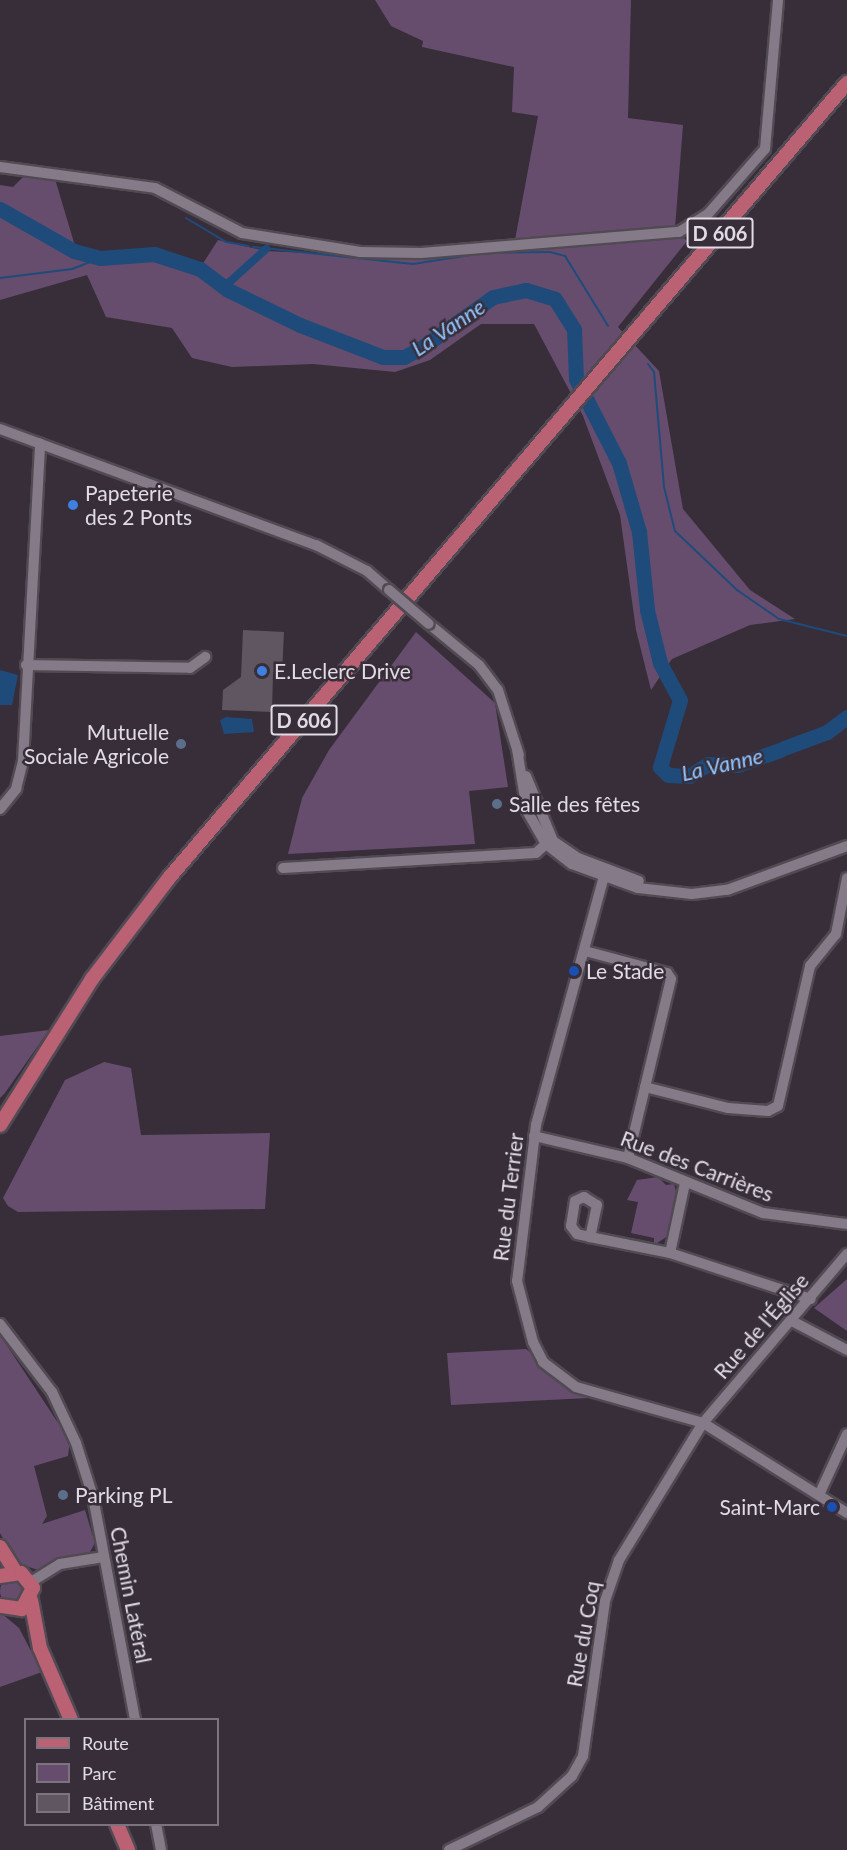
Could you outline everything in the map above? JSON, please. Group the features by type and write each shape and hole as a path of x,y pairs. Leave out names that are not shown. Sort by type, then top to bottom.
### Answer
{"main road":[{"name":"D 606","path":"0,1125 5,1111 92,979 169,878 847,83"},
{"path":"0,1547 15,1571 31,1582 31,1600 40,1648 71,1718"},
{"path":"0,1576 15,1571"},
{"path":"31,1600 5,1608 40,1648"},
{"path":"118,1826 128,1850"}],"street":[{"path":"0,167 156,188 242,233 360,252 421,253 624,236 691,225 760,157 771,127 778,0"},
{"path":"0,429 333,552 389,590 479,665 498,690 518,749 527,811 550,843 605,873 655,889 692,894 727,890 847,846"},
{"path":"0,809 16,789 23,762 40,442"},
{"path":"27,665 190,668 205,657"},
{"path":"283,868 526,854 550,843"},
{"name":"Rue du Terrier","path":"605,873 534,1137 517,1281 537,1352 554,1372 588,1392 703,1423 847,1513"},
{"path":"645,1087 728,1108 768,1112 778,1106 810,966 836,934 847,878"},
{"path":"585,951 670,976 628,1158"},
{"name":"Rue des Carrières","path":"534,1137 628,1158 685,1183 782,1219 847,1224"},
{"path":"670,1253 685,1183"},
{"path":"590,1237 670,1253 811,1299"},
{"name":"Rue de l'Église","path":"703,1423 811,1299 843,1268 847,1254"},
{"path":"792,1321 847,1350"},
{"name":"Chemin Latéral","path":"0,1324 52,1392 76,1443 103,1557 135,1718"},
{"name":"Rue du Coq","path":"449,1850 552,1797 577,1766 605,1601 619,1560 703,1423"},
{"path":"819,1495 847,1434"},
{"path":"31,1582 60,1564 103,1557"},
{"path":"156,1826 162,1850"}],"green space":[{"path":"375,0 631,0 628,118 683,125 675,228 515,240 538,116 512,112 514,67 422,47 423,41 391,26"},
{"path":"25,175 55,179 75,246 100,254 155,251 202,265 218,240 266,251 417,258 680,234 687,241 618,327 659,371 683,509 750,590 795,619 750,625 672,659 651,690 636,630 620,515 583,416 534,324 481,324 430,360 395,372 313,364 232,367 192,358 172,328 106,317 87,275 0,300 0,185 13,187"},
{"path":"416,632 495,703 508,787 469,791 475,844 288,854 302,798 329,750"},
{"path":"49,1030 5,1093 0,1098 0,1036"},
{"path":"104,1062 131,1068 141,1135 270,1133 265,1209 18,1212 8,1206 3,1198 65,1080"},
{"path":"658,1177 666,1185 674,1184 677,1195 668,1236 654,1245 654,1238 631,1233 638,1202 627,1200 637,1180"},
{"path":"847,1279 847,1331 814,1308"},
{"path":"0,1335 70,1441 68,1456 34,1466 47,1516 42,1524 85,1510 95,1543 90,1552 38,1570 17,1563 0,1533"},
{"path":"526,1349 589,1398 451,1405 447,1353"},
{"path":"13,1578 22,1582 26,1591 22,1600 13,1604 4,1600 0,1591 4,1582"},
{"path":"0,1612 19,1628 42,1672 0,1687"}],"water":[{"path":"0,670 18,675 12,705 0,705"},
{"path":"226,717 252,719 254,732 224,734 220,720"}],"building":[{"name":"E.Leclerc Drive","path":"243,630 284,632 282,673 273,672 272,712 222,710 223,690 241,677"}],"waterway":[{"name":"La Vanne","path":"0,209 74,251 100,258 154,254 200,269 228,290 300,325 383,357 404,357 421,348 493,297 526,290 555,299 574,329 576,379 619,463 639,532 647,610 660,663 680,700 660,767 668,775 689,776 708,764 738,765 780,750"},
{"path":"186,218 226,242 249,246"},
{"path":"253,247 413,264 483,253 550,252 565,256 608,326"},
{"path":"224,287 266,249"},
{"path":"0,278 72,269 100,258"},
{"path":"648,364 654,372 664,487 675,531 737,590 779,619 847,636"},
{"name":"La Vanne","path":"784,748 827,732 847,717"}],"place":[{"name":"Papeterie des 2 Ponts","path":"73,505"},
{"name":"E.Leclerc Drive","path":"262,671"},
{"name":"Mutuelle Sociale Agricole","path":"181,744"},
{"name":"Salle des fêtes","path":"497,804"},
{"name":"Le Stade","path":"574,971"},
{"name":"Parking PL","path":"63,1495"},
{"name":"Saint-Marc","path":"832,1507"}]}
